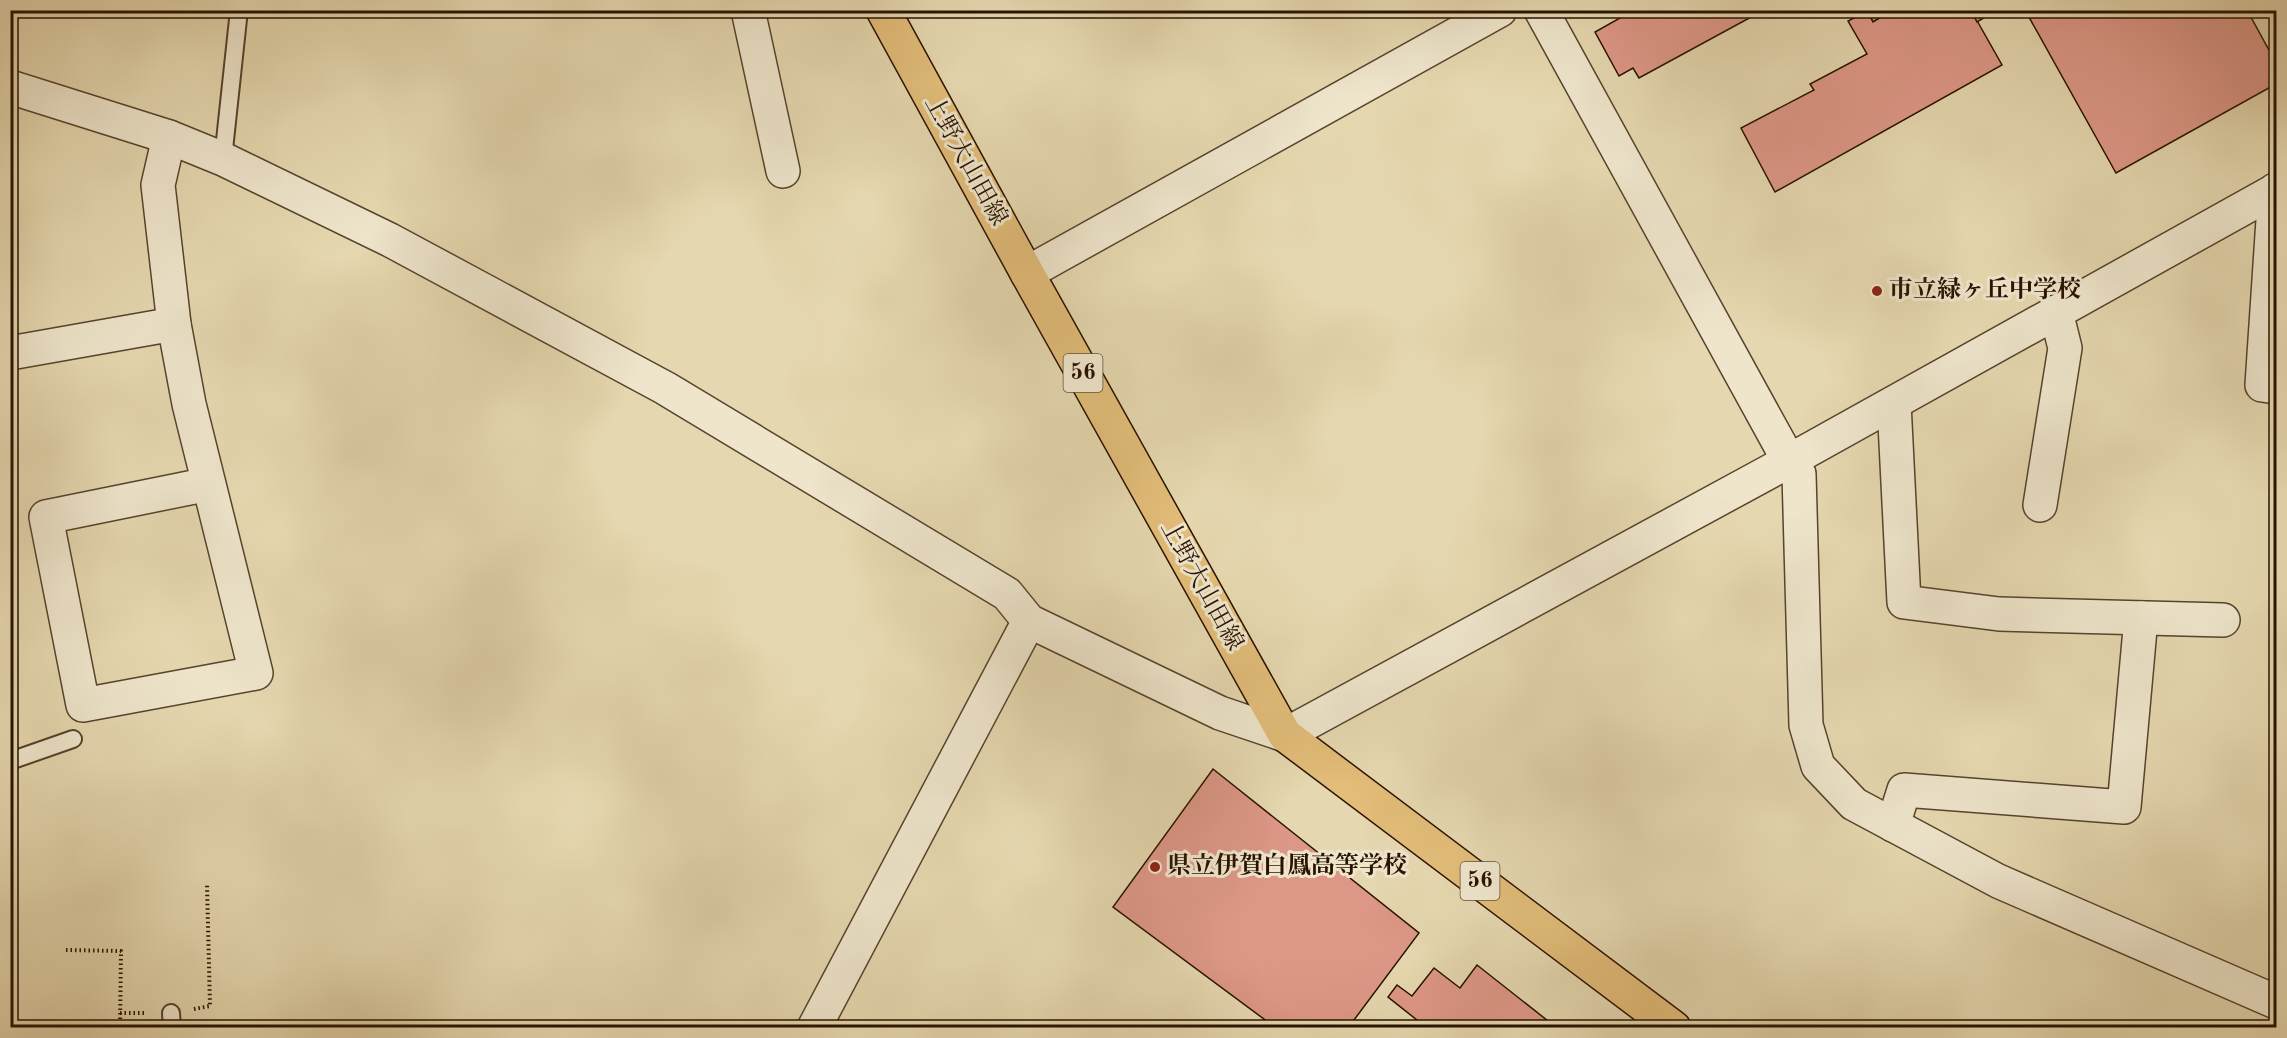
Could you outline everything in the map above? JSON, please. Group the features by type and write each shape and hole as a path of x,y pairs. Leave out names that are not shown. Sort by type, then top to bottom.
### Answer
{"main road":[{"name":"上野大山田線","path":"883,10 1285,735 1674,1028"}],"street":[{"path":"748,10 783,171"},
{"path":"1027,273 1500,10"},
{"path":"1541,10 1789,460 1799,474 1806,725 1818,766 1854,804 1998,881 2277,1002"},
{"path":"10,87 169,137 223,159 390,240 665,388 1007,594 1029,621 1220,713 1285,735 1789,460 2276,190"},
{"path":"169,137 158,185 174,324 189,404 209,484 256,673 83,705 46,517 209,484"},
{"path":"2276,190 2262,386 2277,387"},
{"path":"2040,505 2065,348 2056,312"},
{"path":"10,353 174,324"},
{"path":"1894,402 1904,602 1999,614 2223,620"},
{"path":"1893,825 1904,790 2124,807 2141,618"},
{"path":"814,1028 1029,621"}],"lane":[{"path":"223,159 239,10"},
{"path":"10,761 73,739"}],"path":[{"path":"172,1020 210,1006 207,885"},
{"path":"66,950 121,951 120,1028"}],"building":[{"path":"1634,10 1764,10 1639,78 1633,68 1619,76 1595,32"},
{"path":"1866,10 1892,10 1892,11 1873,22"},
{"path":"1893,10 1971,10 2002,65 1775,192 1741,128 1814,90 1810,84 1867,54 1848,21 1867,11 1873,22"},
{"path":"1971,10 1997,10 1977,22"},
{"path":"2025,10 2247,10 2276,63 2276,84 2116,173"},
{"path":"1213,769 1419,933 1348,1028 1276,1028 1113,907"},
{"path":"1477,965 1557,1028 1427,1028 1388,997 1397,985 1412,996 1434,968 1460,988"}],"place":[{"name":"市立緑ヶ丘中学校","path":"1877,291"},
{"name":"県立伊賀白鳳高等学校","path":"1155,867"}]}
